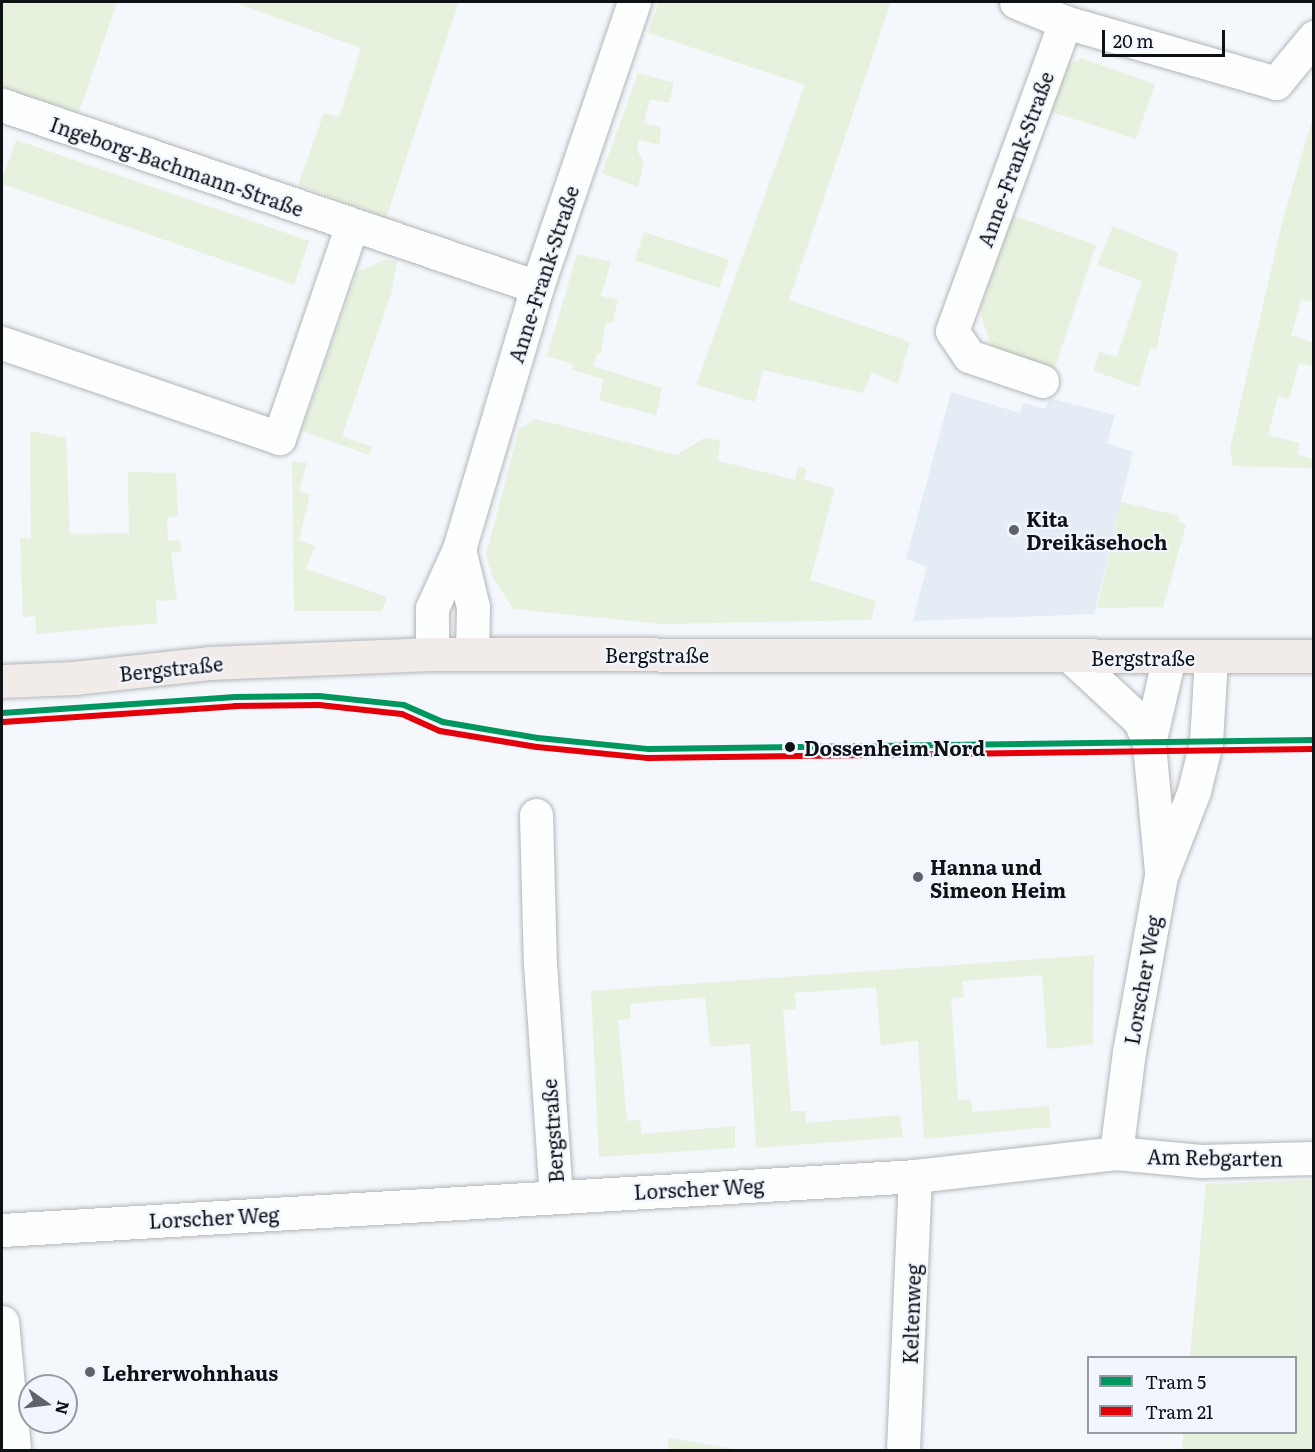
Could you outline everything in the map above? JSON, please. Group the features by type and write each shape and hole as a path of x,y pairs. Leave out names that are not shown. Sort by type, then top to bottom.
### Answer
{"main road":[{"name":"Bergstraße","path":"2,681 74,678 209,663 432,654 1314,656"}],"street":[{"name":"Anne-Frank-Straße","path":"432,654 432,608 459,549 537,287 634,2"},
{"path":"1016,2 1065,22 1276,83 1314,37"},
{"name":"Anne-Frank-Straße","path":"1042,381 969,356 952,331 1065,22"},
{"name":"Ingeborg-Bachmann-Straße","path":"2,107 537,287"},
{"path":"2,343 279,438 352,225"},
{"path":"459,549 473,607 472,654"},
{"path":"1071,657 1140,721 1149,743"},
{"name":"Lorscher Weg","path":"1161,876 1149,743 1169,657"},
{"name":"Lorscher Weg","path":"2,1230 915,1176 1116,1153 1129,1052 1161,876 1194,791 1206,742 1211,657"},
{"name":"Bergstraße","path":"536,815 540,963 556,1196"},
{"name":"Am Rebgarten","path":"1116,1153 1201,1161 1314,1158"},
{"name":"Keltenweg","path":"903,1450 915,1176"},
{"path":"2,1322 14,1450"}],"shaded area":[{"name":"Kita Dreikäsehoch","path":"951,392 1020,413 1023,403 1046,409 1049,398 1115,415 1107,443 1133,452 1094,614 913,621 927,566 906,559"}],"green space":[{"path":"2,2 117,2 79,112 2,87"},
{"path":"233,2 459,2 386,218 298,185 324,113 339,117 361,48"},
{"path":"659,2 891,2 789,300 910,342 898,384 872,372 863,393 763,370 755,402 696,385 805,85 648,33"},
{"path":"1081,58 1155,84 1136,139 1049,111 1063,70"},
{"path":"638,73 674,83 669,103 650,99 644,123 660,127 661,134 659,145 639,140 637,150 644,163 638,187 602,173"},
{"path":"1313,117 1313,297 1312,302 1301,300 1291,336 1313,342 1313,366 1299,363 1289,399 1278,396 1268,435 1300,443 1297,454 1313,459 1313,468 1233,466 1230,448 1282,223"},
{"path":"16,140 309,241 294,284 2,184"},
{"path":"1012,215 1096,245 1054,370 992,349 980,312"},
{"path":"1113,226 1178,253 1156,349 1150,348 1139,387 1094,371 1099,352 1117,357 1142,281 1097,265"},
{"path":"644,232 729,260 719,288 635,261"},
{"path":"577,254 611,262 601,296 618,300 612,323 605,323 601,353 597,354 593,366 662,388 656,415 599,400 604,379 572,370 573,364 547,356"},
{"path":"387,259 397,262 391,294 342,436 372,447 369,455 302,431 357,272"},
{"path":"535,419 677,455 704,438 720,440 718,461 795,480 799,466 807,469 804,480 835,488 810,580 876,601 871,620 663,624 513,609 492,576 486,555 519,429"},
{"path":"30,431 66,438 70,534 129,533 128,472 176,473 178,516 167,518 168,541 180,540 182,552 171,553 177,600 156,601 157,623 36,634 35,615 23,618 20,538 31,539"},
{"path":"292,461 307,463 299,492 310,494 299,540 315,546 306,569 387,597 382,611 294,611"},
{"path":"1121,502 1179,516 1178,522 1186,525 1163,607 1097,608"},
{"path":"1094,955 1093,1044 1047,1049 1042,975 962,981 964,997 951,998 958,1100 971,1099 972,1112 1049,1106 1051,1127 924,1139 918,1041 881,1045 876,987 795,993 796,1009 783,1010 791,1111 805,1111 806,1123 900,1115 903,1137 756,1148 750,1044 710,1047 705,997 630,1004 631,1019 618,1020 627,1121 640,1120 642,1134 735,1126 735,1148 599,1157 591,991"},
{"path":"1313,1180 1313,1450 1182,1450 1183,1434 1297,1434 1297,1356 1190,1356 1206,1184"},
{"path":"669,1438 740,1450 667,1450"}],"tram line":[{"name":"5","path":"2,713 235,697 319,696 404,705 443,722 538,738 649,749 1314,740"},
{"name":"21","path":"3,722 235,706 319,705 402,714 440,731 537,747 648,758 1314,749"}],"place":[{"name":"Kita Dreikäsehoch","path":"1014,530"},
{"name":"Dossenheim Nord","path":"790,747"},
{"name":"Hanna und Simeon Heim","path":"918,877"},
{"name":"Lehrerwohnhaus","path":"90,1372"}]}
